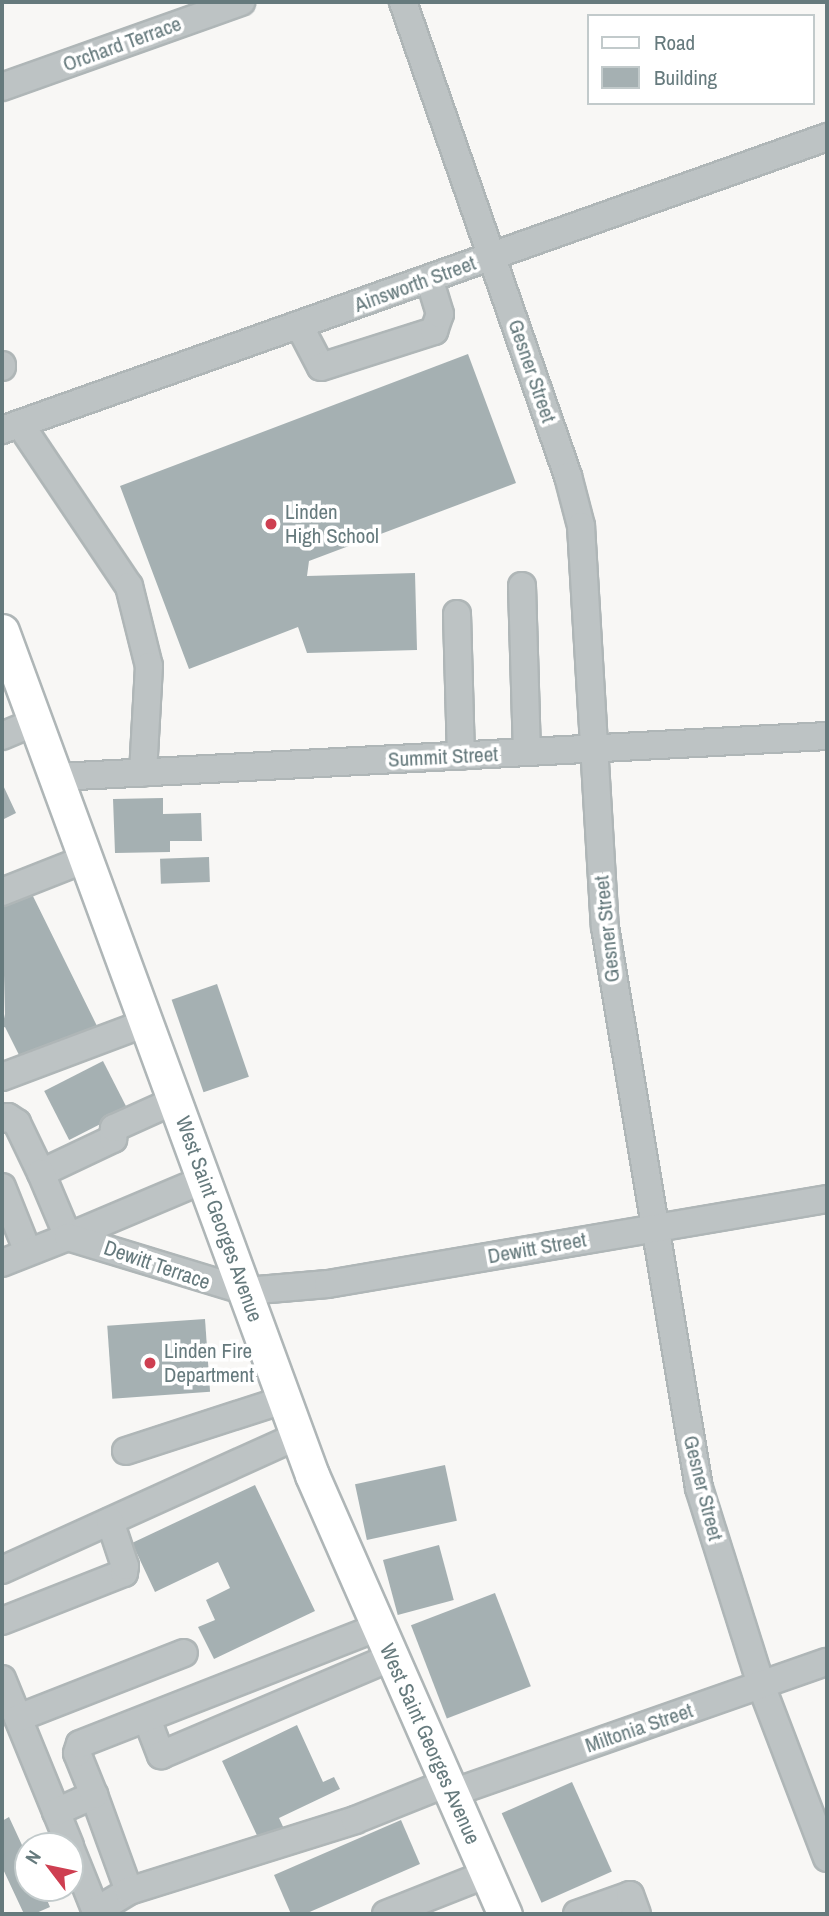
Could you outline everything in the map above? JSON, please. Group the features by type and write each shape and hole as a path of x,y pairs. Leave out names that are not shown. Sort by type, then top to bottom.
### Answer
{"main road":[{"name":"West Saint Georges Avenue","path":"2,631 38,721 148,1022 283,1400 505,1914"}],"street":[{"name":"Orchard Terrace","path":"2,87 241,2"},
{"name":"Gesner Street","path":"403,2 492,256 581,526 608,954 699,1488 761,1685 827,1858"},
{"name":"Ainsworth Street","path":"11,427 827,137"},
{"path":"299,325 321,367 434,331 440,314 429,279"},
{"path":"11,427 129,586 149,666 143,773"},
{"path":"522,586 527,752"},
{"path":"457,614 461,756"},
{"path":"2,736 38,721"},
{"name":"Summit Street","path":"58,777 827,736"},
{"path":"2,892 88,858"},
{"path":"2,1076 148,1022"},
{"path":"41,1173 113,1139 114,1128 176,1100"},
{"path":"2,1119 8,1117 17,1123 68,1237"},
{"name":"Dewitt Terrace","path":"2,1264 205,1179"},
{"path":"2,1187 28,1252"},
{"name":"Dewitt Street","path":"246,1291 328,1284 827,1199"},
{"name":"Dewitt Terrace","path":"68,1237 246,1291"},
{"path":"126,1451 283,1400"},
{"path":"2,1570 298,1436"},
{"path":"2,1621 124,1573 110,1521"},
{"path":"129,1891 77,1753 80,1744 379,1627"},
{"path":"18,1718 184,1653"},
{"path":"147,1719 161,1755 392,1657"},
{"name":"Miltonia Street","path":"97,1912 129,1891 355,1820 827,1662"},
{"path":"2,1679 64,1832"},
{"path":"56,1812 94,1795"},
{"path":"386,1914 418,1909 487,1874"},
{"path":"84,1880 97,1912"},
{"path":"577,1914 630,1895 636,1914"}],"building":[{"name":"Linden High School","path":"468,354 516,483 309,561 307,576 415,573 417,650 307,653 298,627 189,669 120,486"},
{"path":"2,783 16,813 2,820"},
{"path":"163,798 163,814 201,813 202,841 170,841 170,852 115,853 113,799"},
{"path":"209,857 210,882 161,884 160,859"},
{"path":"28,886 98,1028 24,1065 5,1027 2,1028 5,1014 2,898"},
{"path":"217,984 249,1077 204,1092 172,1000"},
{"path":"103,1061 128,1110 69,1140 44,1091"},
{"path":"205,1319 210,1392 112,1399 107,1326"},
{"path":"445,1465 457,1521 367,1540 355,1484"},
{"path":"255,1485 315,1611 214,1659 198,1627 215,1620 206,1600 230,1588 218,1562 155,1592 132,1543"},
{"path":"439,1545 454,1600 398,1615 383,1560"},
{"path":"495,1593 531,1686 447,1719 411,1625"},
{"path":"297,1725 323,1782 334,1777 340,1789 279,1818 286,1833 261,1844 222,1761"},
{"path":"572,1782 612,1872 542,1903 502,1813"},
{"path":"9,1817 16,1832 14,1893 2,1867 2,1821"},
{"path":"401,1820 420,1864 305,1914 291,1914 274,1875"},
{"path":"18,1902 48,1902 50,1907 34,1914 24,1914"}],"place":[{"name":"Linden High School","path":"271,524"},
{"name":"Linden Fire Department","path":"150,1363"}]}
